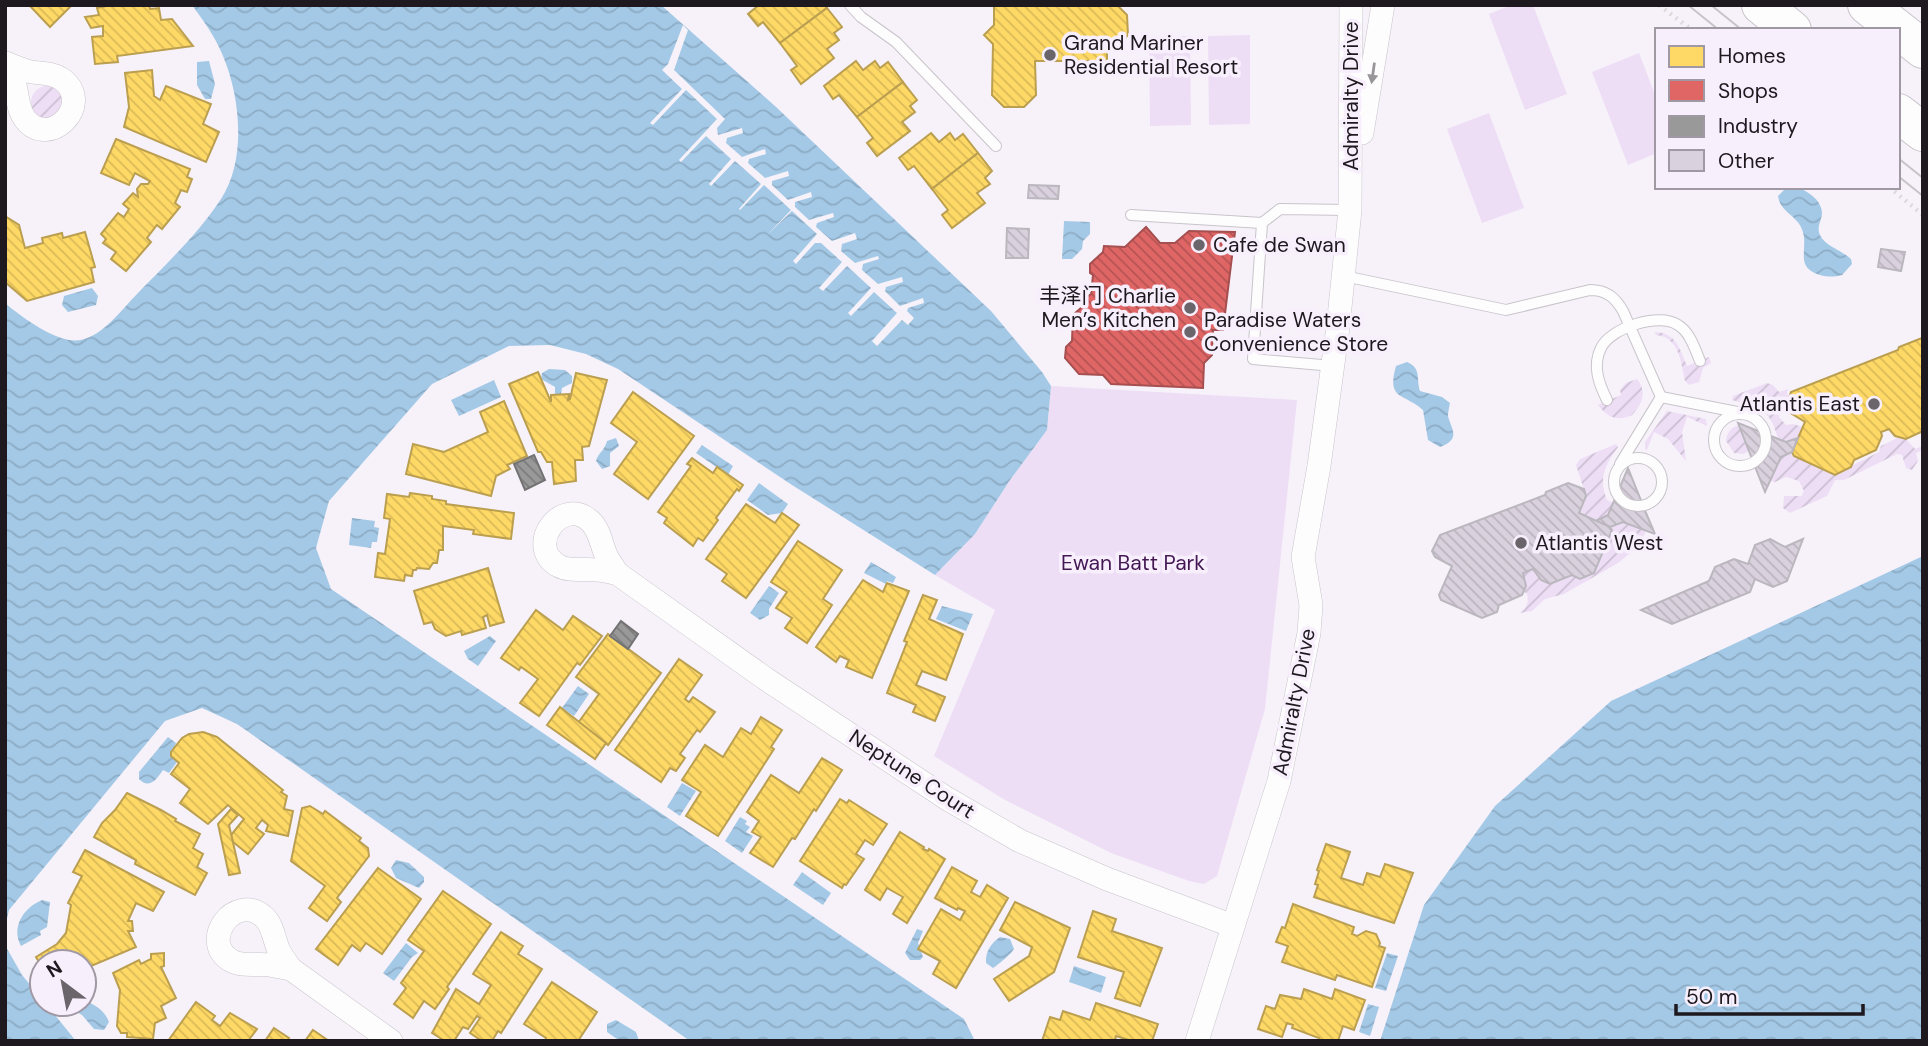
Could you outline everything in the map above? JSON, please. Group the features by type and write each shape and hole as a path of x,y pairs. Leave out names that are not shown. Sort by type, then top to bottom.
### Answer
{"highway":[{"path":"1761,5 1790,28"},
{"path":"1867,5 1896,28"},
{"path":"1900,31 1923,49"},
{"path":"1900,115 1923,132"}],"street":[{"name":"Admiralty Drive","path":"1196,1041 1279,781 1305,661 1311,605 1304,557 1333,366 1350,199 1351,5"},
{"name":"Admiralty Drive","path":"1350,199 1383,5"},
{"name":"Neptune Court","path":"618,574 777,686 946,798 1020,841 1107,879 1233,926"},
{"path":"291,970 391,1041"}],"lane":[{"path":"850,5 861,17 896,42 996,146"},
{"path":"1131,215 1262,223 1280,209 1350,199"},
{"path":"1262,223 1253,359 1333,366"},
{"path":"1344,276 1506,310 1600,290 1618,302 1661,397"},
{"path":"1607,400 1597,372 1601,346 1612,336 1631,326 1658,320 1678,324 1686,332 1700,361"},
{"path":"1661,397 1745,414 1761,423 1767,439 1766,448 1755,462 1737,466 1722,459 1714,436 1717,428 1729,416 1745,414"},
{"path":"1617,469 1630,459 1646,459 1659,469 1662,477 1660,493 1648,505 1633,506 1625,503 1615,492 1613,484 1617,469 1661,397"}],"path":[{"path":"1658,5 1689,28"},
{"path":"1891,189 1923,215"}],"green space":[{"path":"1511,5 1533,5 1567,94 1525,110 1489,14"},
{"path":"1250,35 1250,124 1209,125 1208,36"},
{"path":"1149,36 1190,36 1191,125 1150,126"},
{"path":"1639,53 1655,95 1655,154 1628,165 1592,72"},
{"path":"47,86 58,91 63,102 58,113 47,118 36,113 31,102 36,91"},
{"path":"1489,113 1524,208 1482,223 1447,129"},
{"path":"1654,332 1672,338 1687,366 1709,357 1711,363 1703,368 1699,382 1689,385 1685,381 1675,346"},
{"path":"1637,379 1643,393 1639,406 1632,415 1613,417 1598,405 1621,395 1620,390 1626,383"},
{"path":"1767,383 1779,392 1788,389 1789,398 1786,406 1780,410 1779,417 1786,425 1803,427 1798,438 1786,442 1778,439 1767,415 1749,405 1732,400 1733,396"},
{"name":"Ewan Batt Park","path":"1051,386 1297,400 1265,709 1217,876 1204,884 1111,853 1005,800 934,756 995,610 935,575 975,534 1047,430"},
{"path":"1667,411 1706,419 1707,426 1687,417 1682,432 1686,461 1668,439 1654,432 1647,450 1645,449 1645,442"},
{"path":"1740,425 1751,450 1743,454 1734,453 1726,441 1730,430"},
{"path":"1897,438 1906,439 1915,449 1923,446 1923,450 1916,453 1918,461 1912,470 1906,468 1902,455 1897,454 1844,480 1835,480 1827,496 1790,513 1783,508 1784,496 1802,496 1804,491 1799,481 1786,477 1771,481 1781,457 1792,452 1835,474 1879,452 1881,446"},
{"path":"1616,444 1618,447 1606,466 1603,479 1607,500 1613,503 1608,515 1596,521 1579,513 1586,496 1576,465 1580,459"},
{"path":"1623,522 1646,531 1639,546 1618,563 1564,594 1545,599 1532,611 1520,613 1528,600 1523,591 1526,579 1523,573 1533,569 1541,580 1550,584 1572,575 1580,579 1594,573 1612,530 1610,527"}],"water":[{"path":"192,5 661,5 775,106 991,311 1042,372 1051,386 1047,430 975,534 935,575 792,485 618,369 586,354 550,345 509,346 432,384 329,501 316,548 331,589 964,1019 975,1041 690,1041 237,724 202,708 165,721 9,910 5,927 5,303 53,335 69,340 89,337 107,325 170,260 221,199 236,161 238,117 235,95 222,54 211,32"},
{"path":"209,61 215,84 211,99 205,99 197,85 197,62"},
{"path":"1785,189 1800,189 1816,200 1822,213 1819,229 1822,239 1851,259 1852,264 1842,275 1820,275 1807,267 1804,261 1804,234 1778,196"},
{"path":"1064,221 1090,222 1090,234 1083,241 1082,249 1072,259 1062,259"},
{"path":"92,288 98,296 96,305 68,312 62,305 64,296"},
{"path":"1407,362 1417,371 1420,391 1442,397 1450,403 1448,416 1453,437 1447,444 1440,447 1428,440 1423,410 1395,391 1393,385 1396,366"},
{"path":"549,369 565,370 572,376 572,383 562,388 561,394 555,394 555,387 541,379 542,373"},
{"path":"494,380 501,397 459,416 451,400"},
{"path":"616,438 619,446 610,453 610,466 602,469 596,461 597,458 607,441"},
{"path":"702,445 733,466 728,475 696,453"},
{"path":"759,483 788,504 782,513 768,515 747,500"},
{"path":"352,518 375,521 374,527 379,528 377,542 372,542 371,548 349,545"},
{"path":"1923,556 1923,1041 1380,1041 1424,905 1495,806 1611,701"},
{"path":"871,562 896,577 893,583 887,581 886,584 864,573"},
{"path":"769,586 779,593 769,609 769,615 760,620 750,613"},
{"path":"942,606 973,614 966,631 936,619"},
{"path":"490,636 496,641 478,666 468,659 464,651"},
{"path":"578,686 589,694 574,716 562,708"},
{"path":"168,737 176,743 171,756 177,762 169,773 163,770 152,782 146,784 139,779 139,772"},
{"path":"682,783 696,791 680,816 667,807"},
{"path":"740,817 747,821 745,824 750,827 746,832 753,836 742,853 725,841"},
{"path":"396,860 409,863 424,877 419,888 396,878 391,868"},
{"path":"802,872 831,893 823,905 793,885"},
{"path":"42,900 50,902 47,927 40,931 41,935 21,946 18,925 24,913"},
{"path":"917,929 923,931 918,943 923,957 920,960 910,960 905,953"},
{"path":"1000,937 1010,939 1014,949 993,968 986,963 987,955 991,945"},
{"path":"406,943 418,953 394,981 383,973"},
{"path":"5,945 28,982 28,1018 57,1018 76,1041 5,1041"},
{"path":"1387,953 1398,956 1386,991 1375,988"},
{"path":"1074,966 1106,977 1101,993 1069,982"},
{"path":"1368,1004 1379,1007 1370,1036 1359,1032"},
{"path":"98,1008 109,1022 104,1030 94,1029 85,1018 98,1018"},
{"path":"616,1020 636,1032 639,1041 620,1041 607,1032 607,1024"}],"pier":[{"path":"683,25 688,30 674,70 725,119 717,128 718,135 742,128 743,133 727,138 726,143 742,157 765,149 766,154 749,159 748,163 765,178 788,171 789,176 772,181 772,185 788,200 811,192 812,197 795,202 795,207 809,220 833,213 834,217 817,223 816,227 832,241 855,233 857,239 842,244 841,251 855,263 878,256 879,259 863,264 862,270 878,284 902,277 903,282 886,287 885,291 900,306 923,298 924,303 908,308 907,311 914,318 908,325 902,320 877,346 872,341 897,313 874,292 851,316 848,313 871,288 847,266 823,291 819,288 842,262 821,243 815,243 796,264 793,261 817,234 792,211 767,235 791,210 764,185 740,210 761,184 735,161 711,186 709,184 731,159 706,136 681,162 679,160 717,119 686,90 653,125 650,123 682,89 662,70 668,64"}],"building: Homes":[{"path":"29,5 72,5 50,27"},
{"path":"111,5 149,5 150,9 159,8 161,20 172,19 193,46 117,56 118,62 95,64 92,37 103,36 103,26 91,28 85,17 99,15 97,8"},
{"path":"759,5 825,5 827,8 780,43 763,22 758,26 748,14"},
{"name":"Grand Mariner Residential Resort","path":"994,5 1117,5 1127,15 1128,35 1115,49 1107,50 1107,61 1035,61 1036,95 1024,107 1004,107 992,95 993,44 984,35 994,25"},
{"path":"827,8 842,27 834,33 839,40 827,49 834,58 801,84 791,70 797,66 780,43"},
{"path":"856,61 863,70 875,61 880,68 888,62 903,82 857,117 839,95 833,99 824,86"},
{"path":"152,70 154,96 160,100 166,86 211,104 203,124 219,132 206,162 124,127 129,107 125,73"},
{"path":"903,82 917,100 910,106 915,112 902,122 910,131 877,156 867,143 873,138 857,117"},
{"path":"931,133 939,142 950,133 955,140 963,134 978,153 932,189 914,166 908,170 899,158"},
{"path":"116,139 190,169 187,177 192,179 187,192 181,190 175,203 180,207 162,229 157,225 147,238 151,242 126,271 111,259 116,252 103,243 106,239 101,234 118,213 124,217 129,209 123,204 133,193 138,197 137,189 141,184 148,184 150,181 135,173 129,185 101,173"},
{"path":"978,153 992,171 985,178 990,184 977,193 985,203 952,228 942,215 948,210 932,189"},
{"path":"5,216 19,225 25,248 43,243 42,238 62,233 63,238 85,232 95,267 91,268 94,282 27,301 5,282"},
{"name":"Atlantis East","path":"1922,338 1923,431 1906,439 1895,436 1889,429 1881,432 1876,450 1854,460 1851,467 1835,475 1794,456 1792,452 1805,422 1789,412 1786,406 1791,392"},
{"path":"538,372 551,402 551,395 569,394 568,400 570,399 576,373 607,380 589,446 582,447 583,460 575,460 576,481 554,484 552,462 547,462 541,452 538,452 509,384"},
{"path":"633,392 694,436 648,499 614,474 637,442 611,423"},
{"path":"504,401 527,456 507,465 510,469 496,476 491,496 406,474 413,444 444,452 488,432 480,412"},
{"path":"692,458 713,473 717,467 743,485 739,491 737,489 716,518 718,520 703,541 698,538 693,546 664,523 667,518 658,512 691,466 687,464"},
{"path":"410,493 432,496 432,499 446,501 446,504 514,513 511,539 473,534 474,530 443,526 443,550 439,550 437,563 433,563 429,569 417,568 413,570 412,576 405,575 404,581 375,577 378,553 385,554 390,519 384,518 387,494 409,497"},
{"path":"746,504 775,523 782,513 799,525 746,598 722,581 727,574 706,559"},
{"path":"798,541 842,570 823,599 832,605 807,643 785,628 792,618 776,608 787,592 771,582"},
{"path":"488,568 504,622 490,626 487,615 483,617 486,628 462,635 461,631 446,636 435,629 432,622 424,624 414,591"},
{"path":"863,580 883,592 887,583 909,591 872,678 846,667 849,660 840,656 836,662 816,647"},
{"path":"923,595 937,600 929,619 963,634 946,680 922,671 916,685 945,697 935,721 913,712 916,705 887,693"},
{"path":"536,610 563,630 573,616 602,636 580,665 577,663 539,716 520,703 538,679 501,658"},
{"path":"608,634 661,673 608,745 578,723 599,694 576,677"},
{"path":"679,659 702,675 685,699 689,702 693,697 715,712 700,732 697,730 680,754 685,758 676,771 670,768 661,782 615,750"},
{"path":"560,707 606,743 595,759 547,725"},
{"path":"761,717 782,730 771,747 774,749 718,836 686,816 701,792 682,780 705,745 723,757 741,728 751,734"},
{"path":"203,732 217,737 283,790 281,792 287,796 284,809 293,811 288,836 266,831 268,825 262,820 256,828 264,834 248,854 233,842 231,835 244,819 228,805 208,824 180,803 190,789 171,774 179,763 171,756 171,752 182,738"},
{"path":"822,758 842,770 816,811 814,809 773,867 750,853 761,837 752,832 759,821 747,812 771,775 799,793"},
{"path":"127,793 200,834 193,848 203,854 197,867 207,873 195,895 135,864 136,860 94,837"},
{"path":"840,799 847,803 849,800 887,824 873,845 865,840 856,854 864,859 842,888 800,861"},
{"path":"310,806 323,814 325,811 361,838 359,841 368,848 369,856 337,898 341,902 327,921 309,908 325,886 291,861 302,808"},
{"path":"231,809 238,815 229,825 240,873 229,875 218,824"},
{"path":"900,832 924,847 923,849 929,849 945,859 907,923 893,914 903,897 887,888 880,900 865,890"},
{"path":"1326,844 1350,852 1341,878 1363,885 1367,873 1380,877 1385,864 1413,873 1394,923 1314,897 1318,885 1315,884 1319,871 1317,870"},
{"path":"85,850 164,892 153,911 136,903 128,921 132,921 133,931 128,931 136,947 98,963 98,948 51,948 66,933 71,905 68,903 82,876 73,872"},
{"path":"952,867 977,881 971,892 980,897 987,885 1008,898 956,988 933,974 940,961 918,949 941,909 960,920 965,911 958,908 957,910 935,898"},
{"path":"378,868 421,899 382,954 366,943 360,951 352,945 338,965 316,949"},
{"path":"443,891 491,924 435,1009 424,1001 413,1018 394,1004 406,988 401,983 424,951 408,940"},
{"path":"1015,902 1070,928 1054,972 1009,1001 994,979 1029,956 1032,947 1000,930"},
{"path":"1293,904 1354,927 1352,934 1357,936 1366,931 1376,934 1379,946 1385,948 1372,987 1337,975 1335,980 1282,962 1288,946 1276,942 1282,927 1285,928"},
{"path":"1093,911 1116,919 1112,931 1162,948 1140,1006 1115,998 1124,972 1078,957"},
{"path":"501,932 523,946 518,954 542,969 501,1033 498,1031 492,1041 482,1041 470,1033 480,1018 477,1016 468,1029 463,1027 454,1041 445,1041 432,1033 456,989 479,1004 491,985 473,974"},
{"path":"164,953 164,966 161,967 176,998 161,1006 166,1018 155,1023 153,1039 127,1037 127,1033 121,1033 117,1026 120,990 113,973 139,960 141,964 151,959 151,954"},
{"path":"552,982 597,1012 578,1041 545,1041 546,1038 524,1024"},
{"path":"1304,989 1332,999 1335,989 1365,1000 1354,1030 1343,1026 1338,1041 1318,1041 1319,1038 1292,1028 1293,1025 1287,1023 1282,1037 1258,1029 1266,1006 1275,1009 1280,995 1301,999"},
{"path":"196,1002 215,1016 212,1020 220,1026 230,1013 257,1029 248,1041 168,1041"},
{"path":"1096,1003 1158,1024 1152,1041 1132,1041 1116,1036 1115,1039 1119,1041 1042,1041 1050,1017 1060,1020 1063,1011 1090,1020"},
{"path":"274,1028 289,1038 287,1041 265,1041"},
{"path":"313,1030 329,1041 305,1041"}],"building: Shops":[{"path":"1146,227 1160,243 1175,243 1189,231 1235,232 1223,330 1213,330 1212,355 1204,363 1203,388 1111,384 1103,375 1079,374 1065,358 1066,347 1072,341 1073,315 1082,307 1082,301 1091,294 1093,275 1090,273 1090,264 1103,252 1104,246 1125,247"}],"building: Industry":[{"path":"534,455 545,480 525,490 514,464"},
{"path":"621,621 638,634 628,649 610,636"}],"building: Other":[{"path":"1029,185 1059,186 1058,199 1028,198"},
{"path":"1007,228 1029,229 1028,258 1006,258"},
{"path":"1881,249 1905,252 1901,271 1878,267"},
{"path":"1738,423 1786,442 1798,438 1792,452 1781,457 1765,492"},
{"path":"1628,468 1655,534 1623,522 1610,527 1596,521 1608,515"},
{"name":"Atlantis West","path":"1568,483 1584,489 1586,496 1579,513 1612,530 1594,573 1580,579 1572,575 1550,584 1541,580 1533,569 1523,573 1526,586 1522,595 1499,605 1497,612 1482,618 1441,600 1439,595 1452,566 1435,557 1432,551 1440,535 1545,495 1546,492"},
{"path":"1770,539 1785,547 1803,539 1787,581 1773,587 1755,579 1750,592 1672,624 1641,610 1709,581 1715,567 1734,559 1748,564 1755,545"}],"tram line":[{"path":"1688,5 1717,28"},
{"path":"1711,5 1740,28"},
{"path":"1900,160 1923,178"},
{"path":"1900,178 1923,196"}],"place":[{"name":"Grand Mariner Residential Resort","path":"1050,55"},
{"name":"Cafe de Swan","path":"1199,245"},
{"name":"丰泽门 Charlie Men’s Kitchen","path":"1190,308"},
{"name":"Paradise Waters Convenience Store","path":"1190,332"},
{"name":"Atlantis East","path":"1874,404"},
{"name":"Atlantis West","path":"1521,543"}]}
